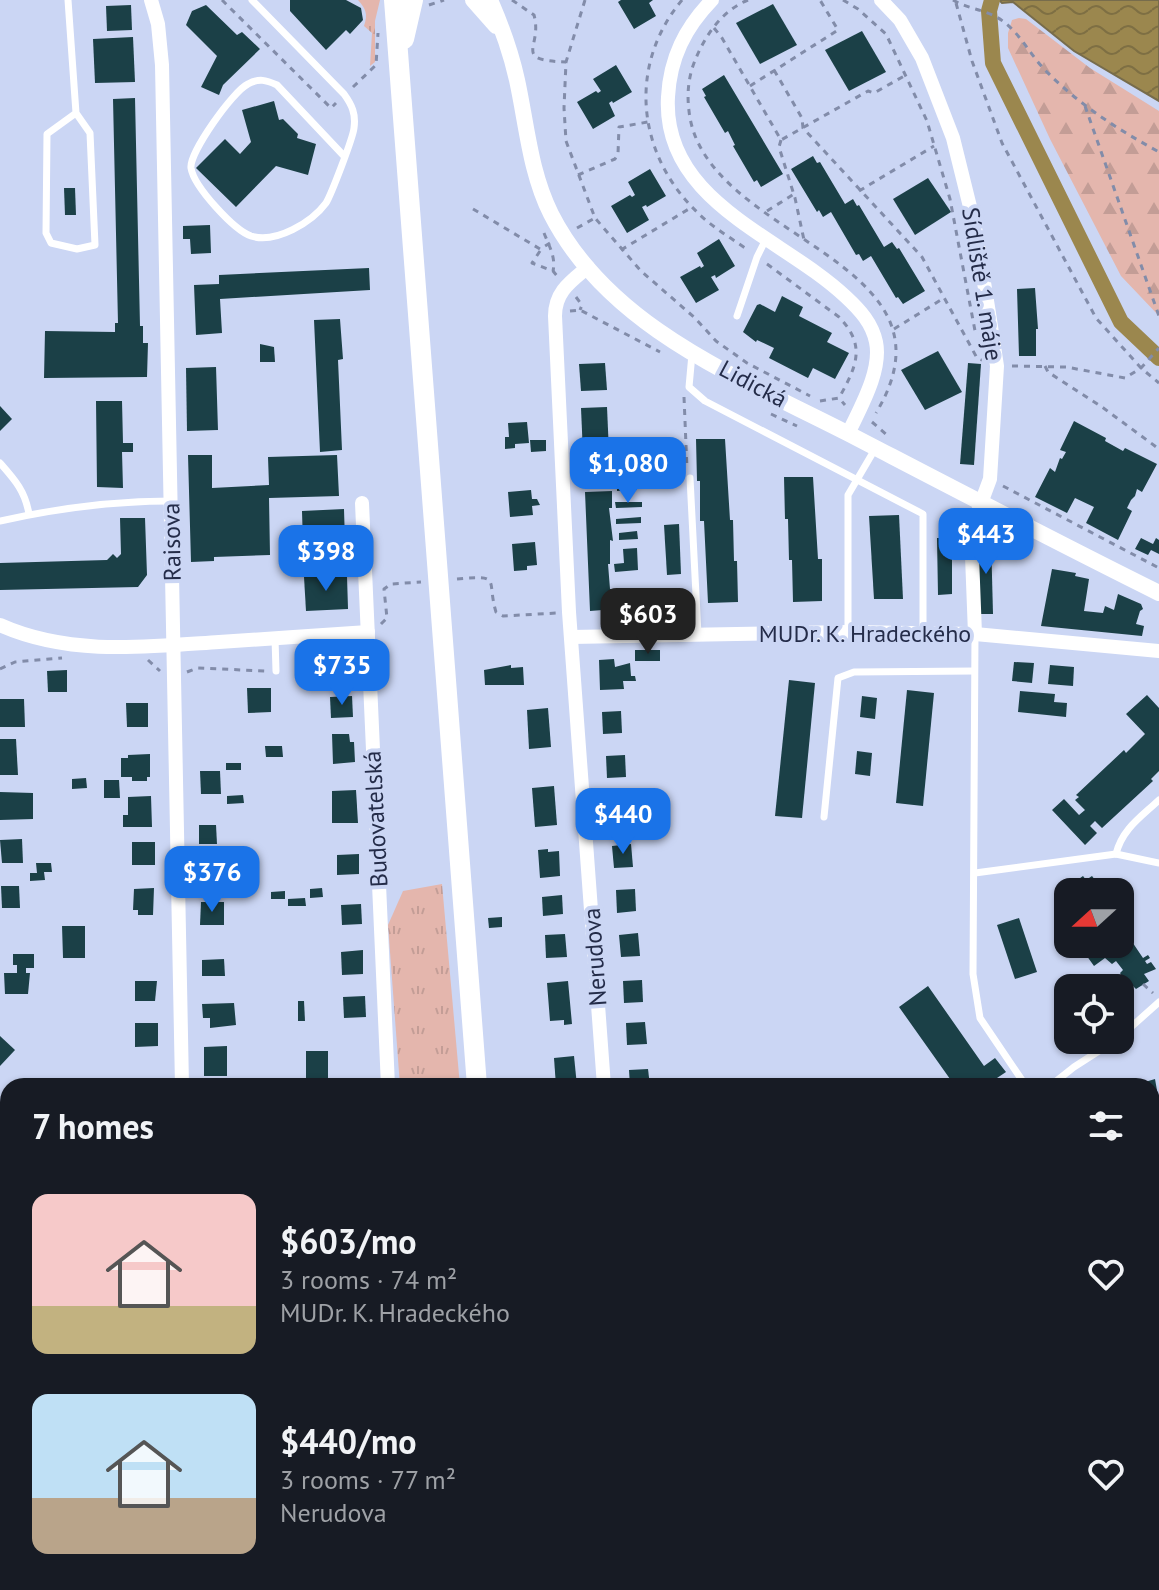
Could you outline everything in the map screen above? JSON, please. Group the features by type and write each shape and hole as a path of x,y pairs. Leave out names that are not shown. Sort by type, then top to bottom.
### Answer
{"main road":[{"path":"394,0 476,1078"},
{"path":"398,70 413,0"}],"street":[{"name":"Raisova","path":"151,0 158,24 162,65 182,1078"},
{"name":"Lidická","path":"473,0 502,33"},
{"name":"Lidická","path":"490,0 517,79 532,165 551,214 588,267 636,315 691,360 848,434 1159,593"},
{"path":"712,0 690,25 676,51 669,79 667,109 674,143 684,167 700,187 726,210 824,277 870,323 877,344 875,368 865,417 848,434"},
{"name":"Sídliště 1. máje","path":"881,0 900,20 922,58 953,138 975,227 997,366 990,479 971,530 975,634"},
{"name":"Nerudova","path":"588,267 566,285 555,305 569,612 603,1078"},
{"name":"Budovatelská","path":"362,503 388,1078"},
{"path":"0,625 42,640 84,647 172,646 368,632"},
{"name":"MUDr. K. Hradeckého","path":"571,637 848,632 975,634 1159,651"}],"lane":[{"path":"68,0 76,113 90,133 95,245 77,249 51,243 46,233 47,134 76,113"},
{"path":"252,0 344,94 353,107 355,129 326,202 291,233 253,237 231,224 198,184 191,169 193,155 232,98 246,84 263,79 277,85 344,156"},
{"path":"737,316 767,237"},
{"path":"691,360 689,387 705,401 923,514 923,633"},
{"path":"848,632 848,495 875,449"},
{"path":"0,463 20,486 29,514"},
{"path":"690,478 698,634"},
{"path":"0,521 29,514 127,501 171,501"},
{"path":"975,634 973,974 980,1018 1021,1078"},
{"path":"275,638 276,671"},
{"path":"824,817 838,678 854,672 974,671"},
{"path":"1116,854 1126,830 1159,800"},
{"path":"975,873 1116,854 1159,863"},
{"path":"1134,1024 1159,1000"},
{"path":"1060,1078 1094,1054"}],"path":[{"path":"222,0 331,108 376,65 378,32"},
{"path":"512,0 534,15 536,27 532,49 535,57 547,62 566,62"},
{"path":"585,0 566,62 566,141 595,218 641,271 695,318 716,341 747,363 819,401 839,398 887,435"},
{"path":"748,0 718,22 701,44 691,71 687,95 694,137 716,172 863,283 882,304 894,329 898,353 896,370 887,395 865,417"},
{"path":"750,86 838,30 820,0"},
{"path":"843,0 886,34 906,75 934,146 950,199 976,335"},
{"path":"955,1 989,11 1008,24 1043,68 1085,106 1118,130 1159,152"},
{"path":"955,1 972,61 1002,143 1096,318 1141,368 1159,383"},
{"path":"700,13 722,38 781,140"},
{"path":"774,70 802,118 803,128 922,257 977,358 997,366 1066,367 1125,378 1141,368 1159,348"},
{"path":"804,240 779,147 781,140 868,91 874,93 906,75"},
{"path":"1085,106 1159,316"},
{"path":"578,175 615,159 619,127 648,122"},
{"path":"859,191 934,146"},
{"path":"765,212 794,194"},
{"path":"621,250 692,207"},
{"path":"473,209 543,248"},
{"path":"548,244 555,263 553,271 532,263 548,244 595,218"},
{"path":"894,329 944,298"},
{"path":"565,316 570,311 580,310 691,360"},
{"path":"979,349 981,360"},
{"path":"1045,366 1048,372 1159,449"},
{"path":"689,387 684,392 690,478"},
{"path":"763,410 800,427"},
{"path":"990,479 1159,568"},
{"path":"480,577 489,580 493,586 494,607 503,616 569,612"},
{"path":"368,632 387,618 384,589 391,584"},
{"path":"0,669 15,662 71,657 56,654"},
{"path":"145,658 159,669 163,682"},
{"path":"183,677 188,670 197,668 276,671"},
{"path":"1143,984 1159,1000"}],"green space":[{"path":"358,0 380,0 375,21 375,62 370,66 372,33 364,26 366,12"},
{"path":"1026,19 1090,68 1159,111 1159,316 1121,276 1050,139 1008,48 1012,20"},
{"path":"442,884 459,1078 399,1078 388,925 403,891"}],"water":[{"path":"999,0 1159,0 1159,101 1074,51 1013,2 1002,3"}],"building":[{"path":"290,0 346,0 361,8 363,20 350,34 346,30 326,50 290,11"},
{"path":"653,0 649,3 656,16 634,29 618,2"},
{"path":"773,4 797,45 760,64 736,23"},
{"path":"131,5 132,30 107,31 106,6"},
{"path":"206,5 237,35 242,32 260,49 223,85 219,95 201,87 217,56 186,25 192,11"},
{"path":"862,31 886,72 849,91 825,50"},
{"path":"133,37 135,82 95,83 93,39"},
{"path":"616,65 632,92 609,103 615,116 593,129 577,102 601,91 593,79"},
{"path":"724,75 783,174 761,187 757,180 754,182 728,131 725,133 704,97 702,89"},
{"path":"135,98 140,326 143,326 143,343 148,343 147,377 44,378 45,331 115,332 115,323 118,323 113,99"},
{"path":"274,101 279,120 283,119 298,134 297,138 316,144 308,175 276,166 236,207 196,168 225,139 240,154 251,142 242,110"},
{"path":"813,156 817,163 820,162 845,204 853,199 859,205 884,247 892,242 899,248 925,291 903,304 896,298 871,256 863,261 859,254 856,255 831,212 823,217 819,210 817,212 791,169"},
{"path":"650,169 666,196 642,207 649,220 627,233 611,206 635,195 628,182"},
{"path":"928,178 951,212 915,235 893,199"},
{"path":"64,188 75,188 76,215 65,215"},
{"path":"210,225 211,253 191,254 190,239 183,239 183,226"},
{"path":"719,239 735,266 716,278 715,275 711,277 719,290 696,303 680,277 704,266 697,253"},
{"path":"369,268 370,290 220,299 222,333 196,335 194,285 219,284 219,275"},
{"path":"1035,288 1036,356 1019,356 1017,289"},
{"path":"782,296 803,307 799,316 832,333 827,342 849,353 835,379 813,368 808,378 769,358 774,348 756,342 743,332 757,305 775,312"},
{"path":"340,319 343,359 338,360 342,450 320,452 314,320"},
{"path":"260,344 274,347 275,362 260,362"},
{"path":"938,351 962,392 925,410 901,370"},
{"path":"605,363 607,390 581,391 579,364"},
{"path":"968,363 981,364 974,465 960,464"},
{"path":"216,367 218,430 187,431 186,368"},
{"path":"96,401 122,401 123,443 133,443 133,452 122,452 123,488 97,487"},
{"path":"0,406 12,419 0,431"},
{"path":"607,407 610,475 584,477 581,408"},
{"path":"1074,421 1123,451 1125,448 1157,464 1142,492 1137,489 1131,500 1127,508 1132,511 1118,540 1086,523 1094,507 1075,498 1067,513 1035,497 1050,468 1055,472 1066,452 1060,450"},
{"path":"527,422 529,443 515,444 515,448 505,449 505,437 509,437 508,423"},
{"path":"696,439 725,439 738,602 708,603"},
{"path":"530,440 546,440 546,451 531,452"},
{"path":"188,455 212,455 212,488 269,485 268,457 337,455 339,496 269,498 270,555 214,557 214,561 191,562"},
{"path":"784,477 813,477 818,559 822,559 822,601 793,602"},
{"path":"637,483 637,490 617,491 617,484"},
{"path":"531,490 532,499 537,499 540,505 532,506 533,515 510,517 508,492"},
{"path":"612,491 612,508 609,508 613,541 610,540 608,564 615,609 590,611 585,492"},
{"path":"615,502 642,502 642,507 616,508"},
{"path":"344,509 345,542 303,545 302,511"},
{"path":"899,515 903,599 874,599 869,516"},
{"path":"944,516 959,516 960,537 952,537 952,594 938,595 937,538 945,538"},
{"path":"641,517 641,523 616,524 616,519"},
{"path":"120,518 145,518 147,575 138,587 0,590 0,563 107,560 113,554 117,558 121,554"},
{"path":"679,524 681,574 667,575 664,525"},
{"path":"637,531 638,539 619,540 619,533"},
{"path":"978,538 991,538 993,614 980,614"},
{"path":"1141,538 1153,544 1156,538 1159,540 1159,554 1151,550 1148,555 1135,549"},
{"path":"535,542 537,565 514,571 512,544"},
{"path":"637,548 638,570 615,572 614,564 624,563 623,549"},
{"path":"1052,569 1076,573 1075,576 1089,579 1084,611 1103,613 1105,606 1114,610 1118,594 1141,604 1143,609 1136,624 1144,626 1142,636 1041,626"},
{"path":"347,576 348,609 306,611 304,577"},
{"path":"634,607 649,607 649,623 616,621 616,612 634,612"},
{"path":"635,650 660,650 660,661 635,661"},
{"path":"614,659 615,667 630,663 631,676 635,676 636,681 623,681 624,689 600,690 599,660"},
{"path":"1014,662 1034,663 1032,683 1012,681"},
{"path":"511,665 511,668 523,667 524,685 485,685 484,670"},
{"path":"1050,665 1074,667 1073,686 1048,684"},
{"path":"67,670 67,692 48,692 47,671"},
{"path":"789,680 815,683 802,818 775,816"},
{"path":"247,688 271,688 271,712 248,713"},
{"path":"907,690 934,693 923,806 896,803"},
{"path":"1020,691 1055,694 1054,702 1067,703 1066,717 1018,712"},
{"path":"1147,695 1159,708 1159,771 1151,779 1153,781 1102,828 1095,821 1090,826 1097,833 1085,845 1052,810 1064,799 1079,815 1085,810 1075,800 1079,797 1076,795 1145,734 1126,714"},
{"path":"352,696 353,717 331,718 330,697"},
{"path":"862,696 877,698 875,719 860,717"},
{"path":"0,699 24,699 25,727 0,727"},
{"path":"126,703 148,703 148,727 127,727"},
{"path":"548,708 551,747 529,749 527,710"},
{"path":"621,711 622,733 603,734 602,712"},
{"path":"332,734 349,734 350,742 354,742 355,762 333,764"},
{"path":"0,739 16,739 18,775 0,775"},
{"path":"265,746 282,746 283,757 266,757"},
{"path":"857,751 872,753 870,776 855,774"},
{"path":"150,754 150,777 147,781 121,777 121,758"},
{"path":"625,755 626,777 607,778 606,756"},
{"path":"226,763 241,763 241,770 226,770"},
{"path":"200,771 220,771 221,794 201,794"},
{"path":"86,778 87,788 72,789 72,779"},
{"path":"104,780 119,780 120,798 104,798"},
{"path":"554,786 557,825 535,827 532,788"},
{"path":"356,790 358,823 332,823 332,791"},
{"path":"0,792 33,793 33,819 0,820"},
{"path":"243,795 244,803 227,804 227,796"},
{"path":"151,796 152,827 123,827 123,815 128,815 128,797"},
{"path":"628,800 630,822 611,823 609,801"},
{"path":"199,825 216,825 217,844 199,844"},
{"path":"22,839 23,863 2,863 0,840"},
{"path":"132,842 155,842 155,865 132,865"},
{"path":"631,844 633,867 614,868 612,846"},
{"path":"548,849 548,852 559,851 560,876 540,878 538,850"},
{"path":"359,854 359,874 337,875 337,855"},
{"path":"36,863 51,863 52,872 44,872 45,880 30,881 30,873 37,873"},
{"path":"1,886 19,886 20,908 2,908"},
{"path":"154,888 153,915 138,915 138,910 133,910 134,889"},
{"path":"322,888 323,897 310,898 310,889"},
{"path":"635,889 636,911 617,913 616,890"},
{"path":"285,891 285,899 271,899 271,892"},
{"path":"562,895 563,914 543,916 542,897"},
{"path":"305,898 306,906 288,906 288,899"},
{"path":"201,902 224,902 224,925 200,925"},
{"path":"361,904 362,924 342,925 341,905"},
{"path":"502,917 502,927 489,928 488,918"},
{"path":"1019,918 1037,972 1015,979 997,925"},
{"path":"62,926 85,926 85,958 63,958"},
{"path":"638,933 640,956 621,957 619,935"},
{"path":"565,934 567,957 546,958 545,935"},
{"path":"1134,945 1143,958 1148,955 1150,958 1145,961 1147,964 1151,962 1156,969 1144,974 1149,981 1136,989 1134,974 1121,974 1123,970 1116,961 1112,964 1105,958 1134,958"},
{"path":"363,950 363,974 342,975 341,952"},
{"path":"13,954 34,954 34,968 26,968 26,973 30,973 28,994 5,994 4,973 17,973"},
{"path":"1088,958 1105,958 1094,966"},
{"path":"224,959 225,976 202,976 202,960"},
{"path":"642,980 643,1002 624,1003 623,981"},
{"path":"135,981 157,981 155,1001 135,1001"},
{"path":"568,981 572,1024 564,1025 564,1020 550,1021 547,983"},
{"path":"928,986 984,1066 995,1058 1006,1072 997,1078 949,1078 899,1007"},
{"path":"365,996 366,1017 344,1018 343,997"},
{"path":"298,1001 304,1001 305,1021 298,1021"},
{"path":"234,1003 236,1025 210,1028 210,1018 203,1018 202,1004"},
{"path":"645,1022 647,1044 627,1045 626,1023"},
{"path":"135,1023 158,1023 158,1046 135,1047"},
{"path":"0,1036 15,1050 0,1066"},
{"path":"227,1046 227,1076 204,1076 204,1047"},
{"path":"306,1051 328,1051 328,1078 306,1078"},
{"path":"574,1056 576,1078 555,1078 554,1058"},
{"path":"648,1069 649,1078 630,1078 629,1070"}],"waterway":[{"path":"992,0 989,11 993,63 1121,322 1159,358"}]}
